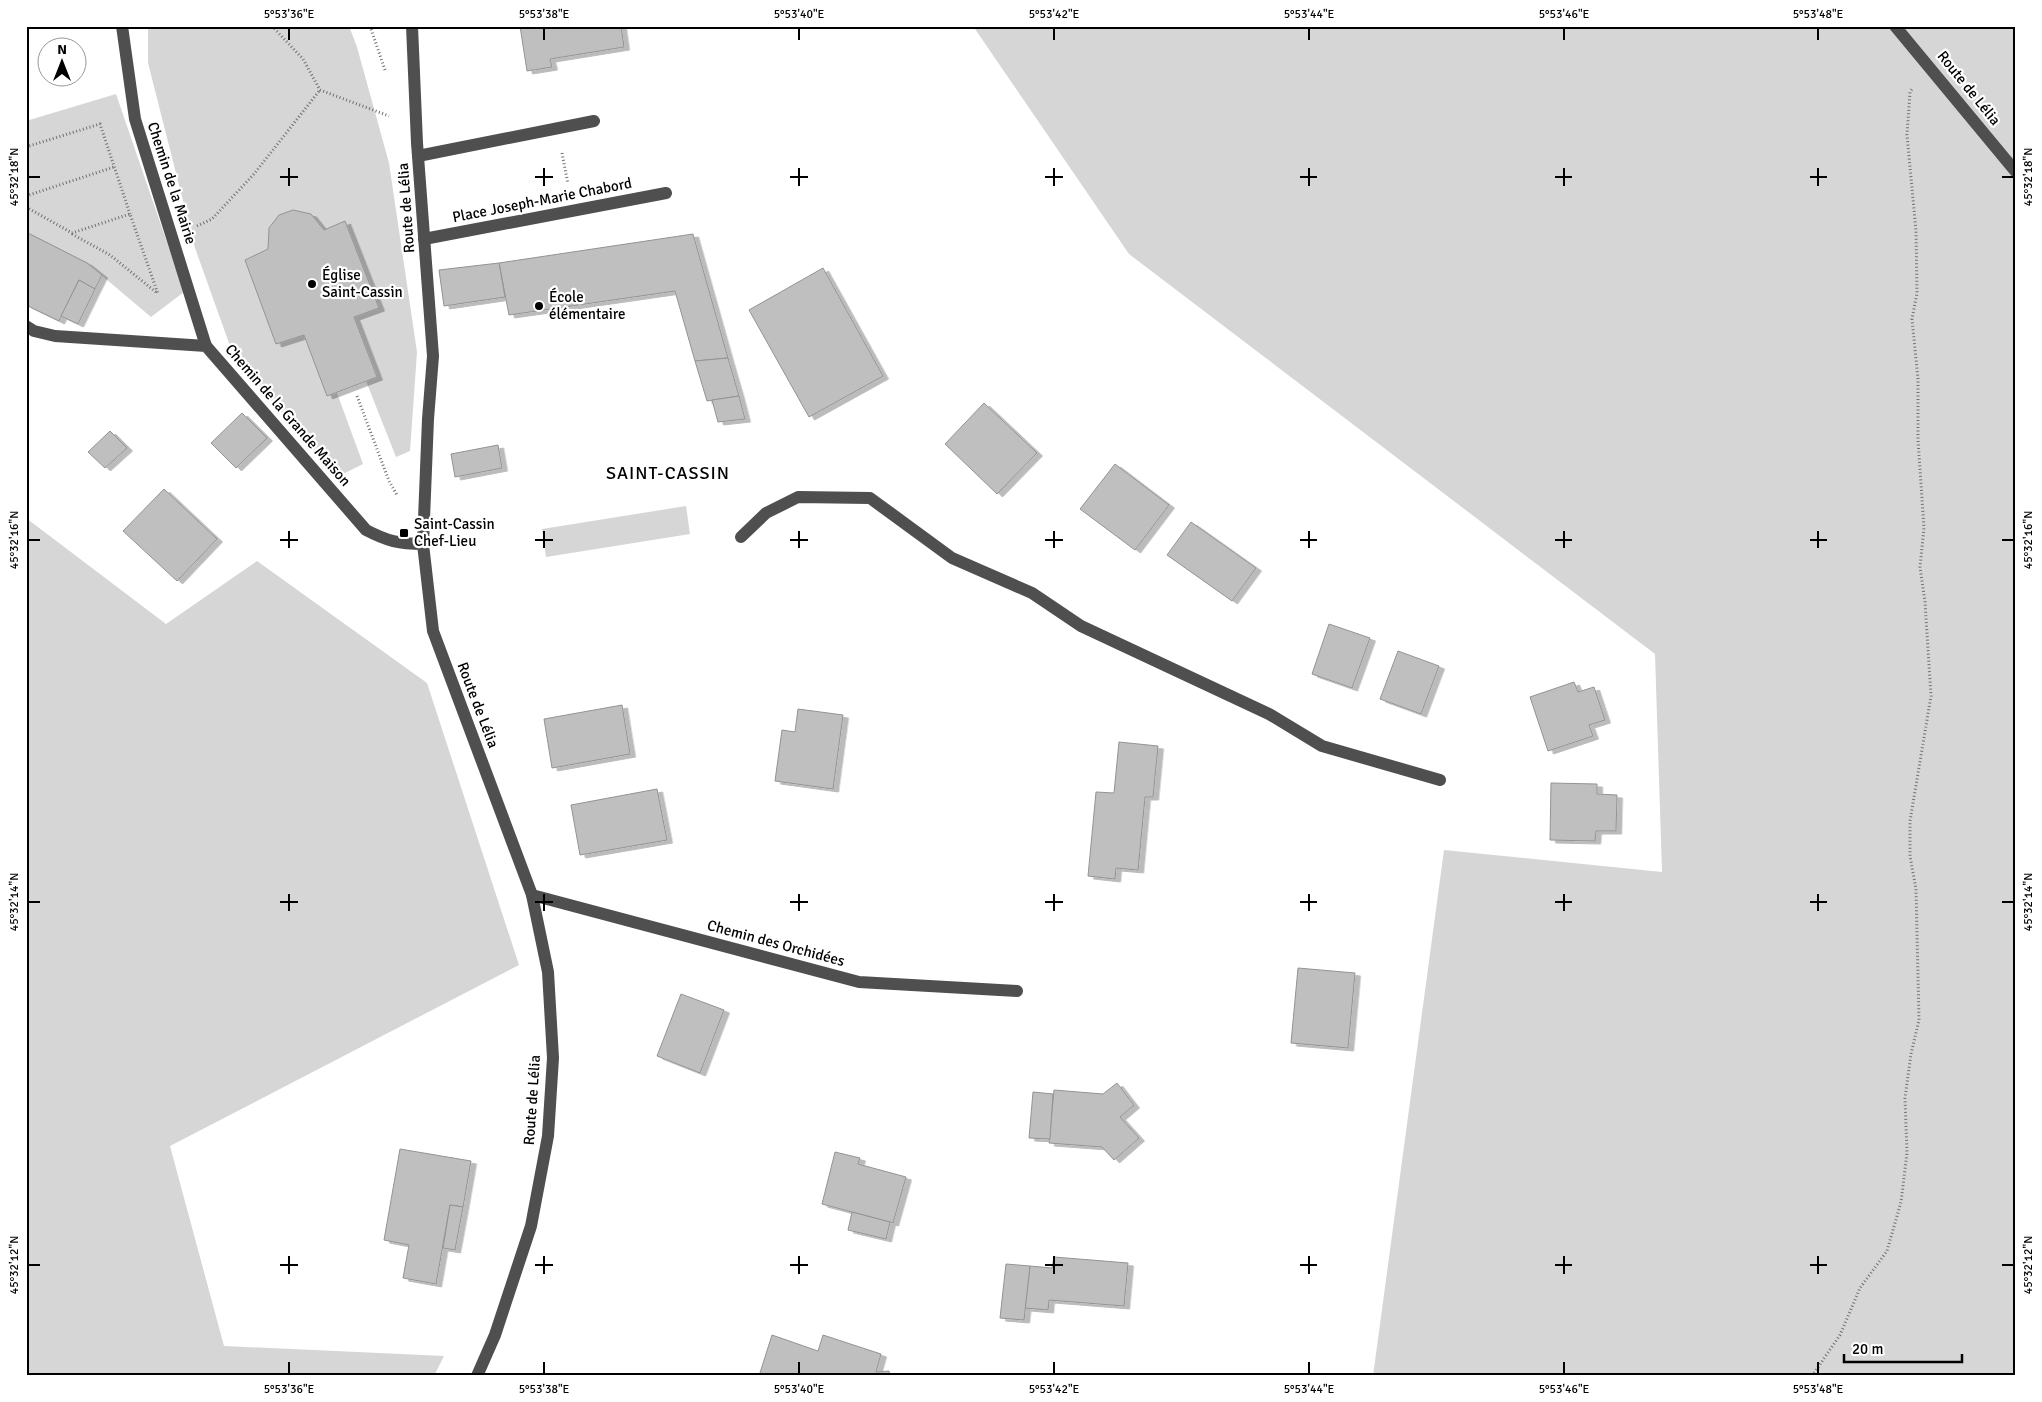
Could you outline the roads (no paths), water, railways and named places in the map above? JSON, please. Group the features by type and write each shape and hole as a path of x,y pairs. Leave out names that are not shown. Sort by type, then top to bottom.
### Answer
{"street":[{"name":"Chemin de la Mairie","path":"122,26 135,119 206,346"},
{"name":"Route de Lélia","path":"412,26 418,156 434,356 428,419 423,544 433,631 532,895 548,972 553,1058 548,1136 531,1226 495,1335 477,1376"},
{"name":"Route de Lélia","path":"1895,26 2016,172"},
{"path":"418,156 594,121"},
{"name":"Place Joseph-Marie Chabord","path":"424,239 666,193"},
{"name":"Chemin de la Grande Maison","path":"26,326 55,336 206,346 366,530 385,540 400,544 423,544"},
{"path":"741,537 766,513 798,497 870,498 952,558 1032,593 1081,626 1269,714 1322,746 1440,780"},
{"name":"Chemin des Orchidées","path":"532,895 859,982 1017,991"}],"place":[{"name":"Église Saint-Cassin","path":"312,284"},
{"name":"École élémentaire","path":"539,306"},
{"name":"Saint-Cassin Chef-Lieu","path":"404,533"}],"district":[{"name":"SAINT-CASSIN","path":"668,473"}]}
